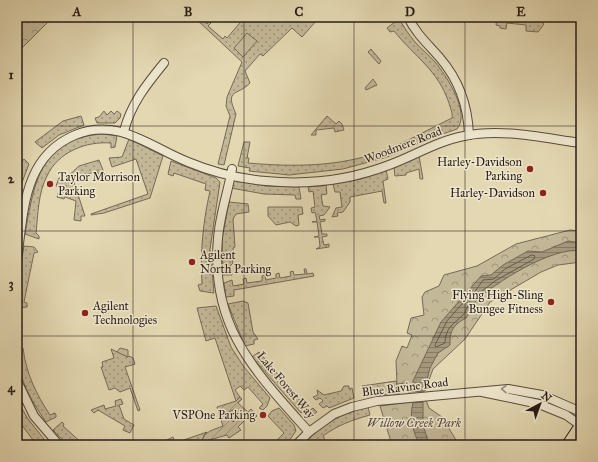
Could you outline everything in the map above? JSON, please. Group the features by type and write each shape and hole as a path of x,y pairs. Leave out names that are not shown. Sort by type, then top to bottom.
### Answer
{"main road":[{"path":"567,445 581,425"}],"street":[{"path":"408,17 420,38 439,57 453,76 466,109 469,135"},
{"path":"17,259 28,190 31,179 42,160 57,145 76,134 106,129 124,131 134,102 164,63"},
{"name":"Woodmere Road","path":"124,131 189,163 286,182 306,182 350,176 388,166 436,144 469,135 507,134 581,143"},
{"name":"Lake Forest Way","path":"231,172 220,223 217,249 218,276 224,308 233,333 248,361 265,383 309,432"},
{"path":"17,381 34,416 59,445"},
{"name":"Blue Ravine Road","path":"296,445 309,432 328,417 352,407 377,401 500,389 542,395 581,412"},
{"name":"Blue Ravine Road","path":"481,392 539,404 566,415 581,425"}],"green space":[{"path":"17,17 53,17 17,53"},
{"path":"194,17 199,17 207,24 209,21 211,23 208,26 223,39 225,36 227,38 245,17 312,17 316,21 302,37 292,28 263,56 260,54 245,71 250,83 232,96 231,100 236,114 224,165 218,164 230,116 226,106 227,97 242,62"},
{"path":"495,17 537,18 544,24 538,32 526,31 526,25 507,23 506,29 500,28 500,26 496,25 497,19 494,19"},
{"path":"399,19 415,42 440,68 455,94 461,114 461,122 457,129 428,139 387,157 343,169 289,175 249,171 250,168 238,166 244,142 250,142 247,158 249,158 248,163 299,165 333,163 383,151 409,140 452,118 449,103 439,81 394,31 390,32 387,28"},
{"path":"247,33 257,41 243,57 234,48"},
{"path":"371,49 381,61 379,64 368,52"},
{"path":"373,79 377,85 366,90 365,88"},
{"path":"104,111 107,115 111,111 114,114 117,111 121,114 120,118 115,123 97,123 95,118 99,117"},
{"path":"81,116 84,125 59,135 42,148 35,142 63,121"},
{"path":"327,116 336,124 339,121 344,130 335,132 334,128 316,130 316,135 311,135"},
{"path":"103,134 117,136 115,147 111,148 111,143 83,146 65,154 58,160 47,176 40,197 36,233 39,236 39,239 25,234 32,197 37,181 44,166 53,154 66,144 82,137"},
{"path":"129,139 163,156 150,198 104,213 91,215 148,194 136,159 112,167 109,158 122,157"},
{"path":"419,156 423,179 420,179 419,169 406,173 406,175 395,176 394,168"},
{"path":"24,159 29,164 21,185 17,184 17,174 20,164"},
{"path":"99,160 105,175 100,177 97,171 73,179 85,216 81,216 81,221 74,220 76,201 65,197 64,199 57,197 58,193 60,194 62,187 56,186 59,178 64,180 79,166"},
{"path":"171,161 216,178 220,182 210,249 214,293 200,291 198,285 202,284 201,260 210,191 205,190 206,184 174,173 173,176 168,174"},
{"path":"386,170 388,179 383,181 386,203 384,203 382,191 350,197 350,202 343,212 337,213 338,216 332,217 336,208 342,207 340,192 335,192 333,184 361,179"},
{"path":"233,180 266,186 299,187 301,199 296,199 295,195 264,194 231,188"},
{"path":"326,185 327,194 321,195 323,206 330,207 324,215 319,216 320,220 325,219 325,221 320,222 322,234 327,234 327,236 322,237 324,245 329,244 329,247 316,249 320,247 319,237 314,237 319,236 317,222 312,222 317,221 315,212 312,213 311,208 315,207 313,191 309,192 308,187"},
{"path":"229,202 248,204 249,212 236,214 233,219 235,247 233,248 233,263 230,266 232,275 223,275 222,239"},
{"path":"268,207 302,207 303,214 298,215 299,225 296,226 290,222 276,225 268,216"},
{"path":"570,230 581,231 581,262 558,265 541,272 490,302 465,339 433,369 425,391 408,392 406,383 397,384 396,361 402,346 407,348 412,335 407,333 411,318 424,315 422,297 425,292 439,286 444,275 477,266 516,244"},
{"path":"24,246 34,247 38,252 34,253 24,302 27,303 27,307 17,308 17,287"},
{"path":"304,269 306,269 307,274 313,273 314,276 234,290 234,296 226,297 224,283 232,280 233,286 244,284 243,279 246,278 247,283 262,281 262,276 265,275 266,280 276,278 276,274 279,273 280,278 291,276 290,272 293,271 294,275 305,274"},
{"path":"243,301 248,303 253,332 258,339 254,340 254,344 245,346 228,304"},
{"path":"216,306 231,347 244,367 270,398 267,406 263,410 259,408 263,404 248,387 244,390 240,386 235,390 240,397 236,401 215,338 206,341 197,308"},
{"path":"17,348 23,348 29,375 40,399 50,415 55,413 56,415 56,417 46,422 30,396 22,378 19,368"},
{"path":"120,348 128,350 128,357 117,352"},
{"path":"111,349 133,358 135,364 125,367 140,410 138,411 130,388 120,392 115,388 109,390 101,367 103,367 102,362 114,358"},
{"path":"259,352 309,411 313,408 317,412 309,417 302,412 301,413 252,357"},
{"path":"396,381 399,394 364,396 362,386"},
{"path":"344,386 349,386 349,389 352,388 354,398 329,408 327,406 323,408 319,404 323,401 320,398 316,400 313,397 318,395 317,390 324,395 341,391"},
{"path":"240,397 242,399 238,403 248,412 251,409 257,416 254,419 249,416 238,427 241,430 229,438 227,435 202,442 207,433 223,426 217,407 236,401"},
{"path":"121,399 123,404 119,405 124,419 134,425 130,433 123,430 125,426 98,410 94,413 91,410 104,405 105,409 116,406 115,401"},
{"path":"17,400 28,419 44,439 38,445 35,445 36,444 18,420"},
{"name":"Willow Creek Park","path":"426,400 429,408 442,417 459,445 392,445 380,406"},
{"path":"368,407 370,415 351,421 334,429 323,436 325,440 320,445 302,445 324,426 340,416"},
{"path":"279,408 294,425 296,431 286,445 272,445 284,433 268,416 272,411"},
{"path":"62,422 64,424 63,426 84,445 69,444 53,430"},
{"path":"207,432 204,435 202,442 166,445 167,440 173,437 175,443"}],"water":[{"path":"568,241 581,243 581,251 569,251 555,254 540,260 496,285 475,302 466,318 453,328 450,336 450,345 438,353 430,368 424,391 413,392 413,381 441,322 481,276 491,275 503,265 528,251 542,252"},
{"path":"423,402 423,424 429,445 420,445 415,435 411,414 413,403"},
{"path":"234,409 237,412 233,422 226,414"}],"place":[{"name":"Harley-Davidson Parking","path":"530,169"},
{"name":"Taylor Morrison Parking","path":"50,184"},
{"name":"Harley-Davidson","path":"543,193"},
{"name":"Agilent North Parking","path":"192,262"},
{"name":"Flying High-Sling Bungee Fitness","path":"551,302"},
{"name":"Agilent Technologies","path":"85,313"},
{"name":"VSPOne Parking","path":"263,415"}]}
